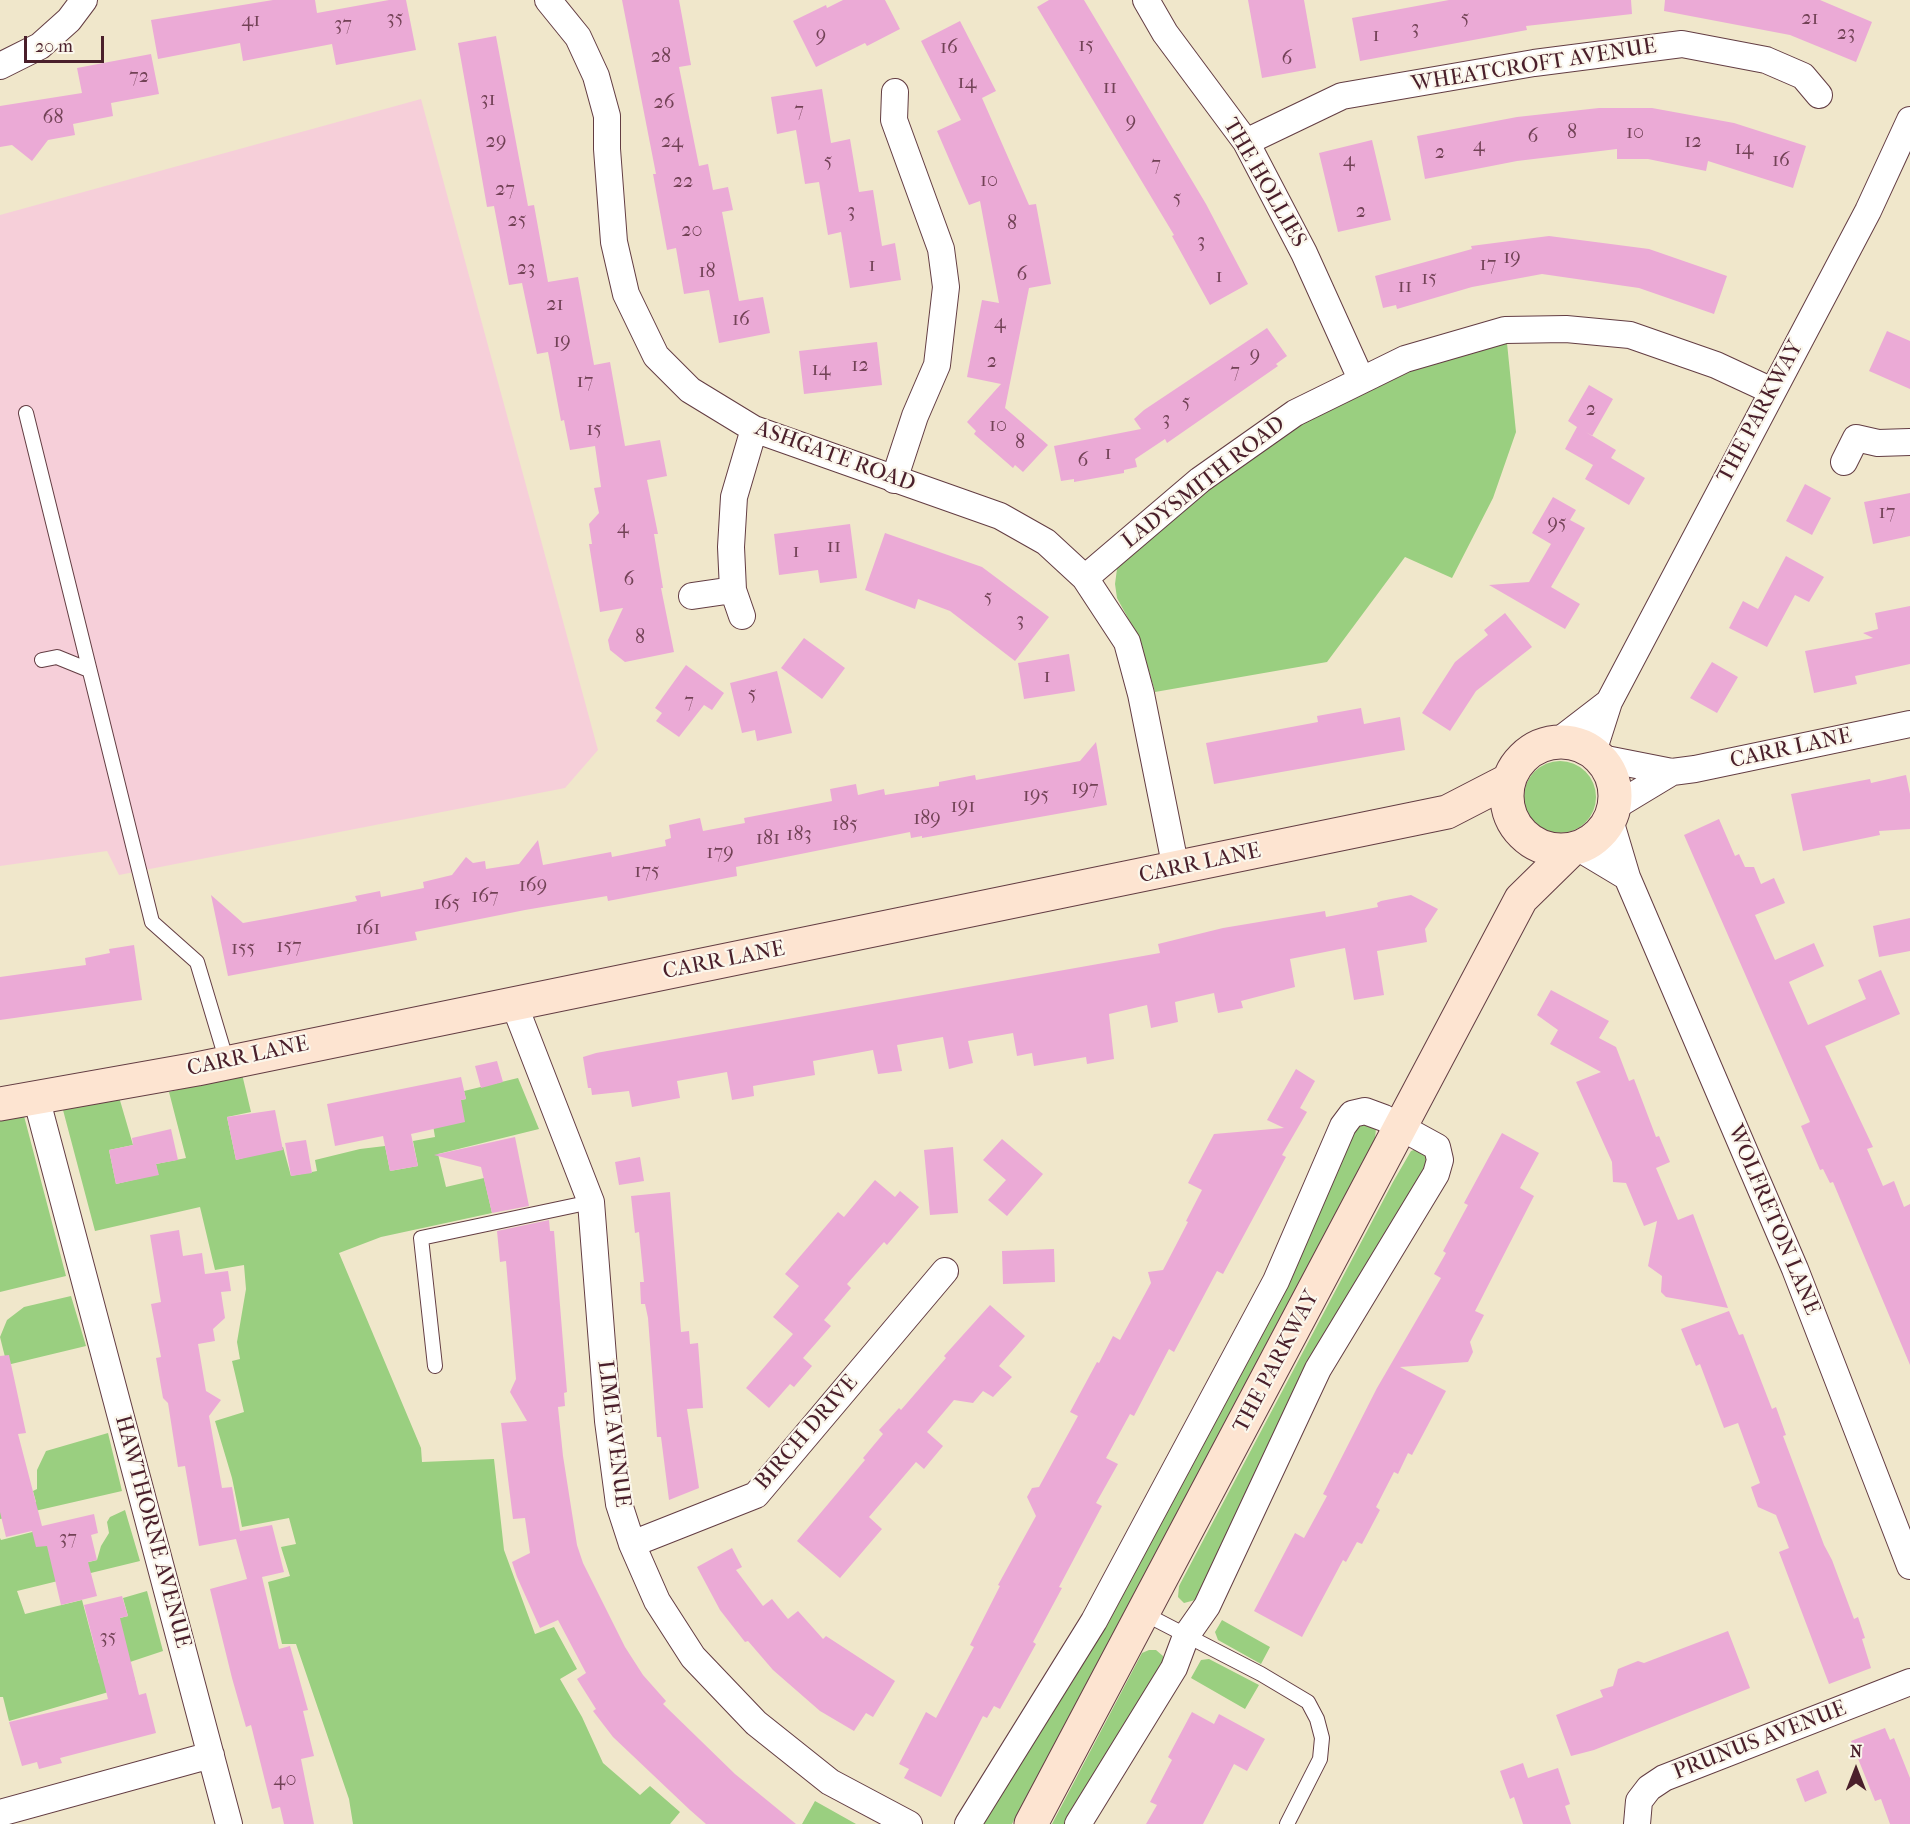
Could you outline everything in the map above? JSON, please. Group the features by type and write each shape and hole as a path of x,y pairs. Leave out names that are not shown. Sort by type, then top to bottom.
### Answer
{"street":[{"path":"0,66 40,46 69,20 84,0"},
{"name":"ASHGATE ROAD","path":"548,0 578,37 596,75 607,117 614,242 626,294 656,356 683,383 754,429 1000,516 1046,542 1085,578 1127,642 1141,694 1176,869"},
{"name":"THE HOLLIES","path":"1146,0 1165,33 1246,142 1304,253 1360,379"},
{"name":"WHEATCROFT AVENUE","path":"1246,142 1342,96 1534,63 1682,44 1766,60 1803,76 1819,95"},
{"path":"894,480 915,416 937,364 946,287 941,249 894,120 895,92"},
{"name":"THE PARKWAY","path":"1597,755 1609,702 1868,211 1910,120"},
{"name":"LADYSMITH ROAD","path":"1085,578 1200,480 1295,413 1360,379 1405,359 1505,330 1566,329 1630,334 1716,365 1772,391"},
{"path":"742,616 733,590 731,547 734,497 754,429"},
{"path":"1844,462 1856,438 1878,443 1910,442"},
{"path":"692,596 733,590"},
{"name":"THE PARKWAY","path":"1557,742 1609,702"},
{"name":"CARR LANE","path":"0,1104 227,1062 1447,812 1509,780 1516,765 1526,754 1540,746 1557,742 1574,743 1597,755 1671,772 1695,770 1910,724"},
{"path":"1597,755 1610,772 1615,788 1612,814"},
{"name":"CARR LANE","path":"1447,812 1519,830 1539,846 1555,850 1574,848 1600,833 1612,814 1671,772"},
{"path":"1509,780 1506,796 1509,812 1519,830"},
{"name":"WOLFRETON LANE","path":"1612,814 1627,877 1795,1269 1910,1566"},
{"name":"THE PARKWAY","path":"1519,830 1521,899"},
{"path":"1574,848 1627,877"},
{"name":"THE PARKWAY","path":"1031,1824 1521,899 1574,848"},
{"name":"LIME AVENUE","path":"514,1004 591,1202 608,1421 619,1504 632,1544 657,1601 693,1657 756,1723 830,1782 909,1824"},
{"name":"HAWTHORNE AVENUE","path":"36,1097 229,1824"},
{"path":"968,1824 1094,1621 1276,1281 1343,1126 1352,1114 1365,1111 1402,1127 1437,1147 1440,1160 1436,1174 1318,1369 1206,1606 1186,1636 1174,1668 1078,1824"},
{"name":"BIRCH DRIVE","path":"632,1544 756,1495 945,1271"},
{"name":"PRUNUS AVENUE","path":"1637,1824 1639,1801 1649,1788 1664,1778 1910,1682"},
{"path":"0,1813 211,1755"}],"lane":[{"path":"26,413 152,922 197,962 227,1062"},
{"path":"42,660 57,657 89,670"},
{"path":"435,1366 421,1238 591,1202"},
{"path":"1143,1613 1308,1702 1317,1719 1322,1738 1320,1759 1287,1824"}],"shaded area":[{"path":"421,99 598,750 565,788 119,875 107,851 0,866 0,215"}],"green space":[{"path":"1507,343 1516,432 1493,498 1452,578 1405,557 1327,662 1155,692 1140,640 1117,598 1115,584 1117,569 1126,553 1257,451 1332,405 1410,370 1485,346"},
{"path":"1567,761 1586,771 1594,783 1596,797 1594,811 1586,823 1574,831 1553,833 1534,823 1526,811 1524,790 1534,771 1546,763"},
{"path":"242,1074 251,1112 227,1117 236,1160 283,1147 291,1176 317,1171 315,1160 360,1149 385,1146 390,1171 418,1166 413,1141 435,1137 433,1125 456,1101 466,1099 464,1091 518,1078 539,1129 438,1154 446,1187 484,1178 492,1213 381,1237 339,1253 421,1448 422,1462 494,1459 504,1550 535,1634 554,1627 577,1669 560,1679 582,1717 603,1763 640,1795 650,1786 680,1812 670,1824 353,1824 349,1799 296,1644 282,1644 268,1582 290,1576 281,1547 296,1544 289,1518 242,1527 232,1478 215,1421 244,1412 232,1361 240,1359 237,1342 246,1289 244,1265 215,1270 200,1207 95,1231 63,1110 119,1097 133,1145 109,1150 116,1184 158,1174 156,1164 186,1158 169,1092"},
{"path":"24,1116 66,1276 0,1292 0,1121"},
{"path":"1359,1121 1376,1128 1375,1139 1012,1824 981,1824 981,1819 1073,1681 1242,1363"},
{"path":"1419,1148 1428,1157 1428,1169 1341,1307 1273,1434 1199,1599 1184,1603 1178,1597 1179,1586 1393,1182 1411,1151"},
{"path":"71,1296 86,1346 7,1365 0,1337 7,1320 24,1307"},
{"path":"108,1433 122,1491 0,1519 0,1499 36,1502 33,1491 37,1489 37,1470 46,1451"},
{"path":"125,1510 140,1561 17,1591 25,1614 82,1600 99,1664 120,1618 128,1616 123,1598 147,1591 163,1651 130,1662 136,1684 9,1721 3,1697 0,1697 0,1538 1,1540 44,1529 46,1546 59,1544 65,1568 97,1560 101,1546 109,1533 107,1522 110,1517"},
{"path":"1222,1620 1270,1647 1261,1664 1218,1640 1215,1632"},
{"path":"1156,1650 1163,1656 1163,1666 1066,1824 1052,1824 1142,1653"},
{"path":"1209,1659 1259,1685 1245,1709 1191,1678 1201,1660"},
{"path":"815,1801 856,1824 802,1824"}],"building":[{"path":"273,0 315,0 317,13 389,0 406,0 416,50 336,65 332,44 243,61 240,43 158,59 151,20"},
{"path":"622,0 679,0 691,65 679,67 699,166 708,164 713,190 728,187 733,210 722,212 739,301 763,297 770,333 719,343 709,290 684,294 676,248 667,250 653,174 656,174"},
{"path":"843,0 885,0 900,29 867,46 865,43 816,67 793,21 826,5 827,8"},
{"path":"1049,0 1084,0 1206,204 1248,284 1210,305 1172,236 1174,235 1037,7"},
{"path":"1248,0 1304,0 1316,68 1262,78"},
{"path":"1449,0 1631,0 1632,14 1526,26 1527,30 1360,61 1352,18"},
{"path":"1665,0 1820,0 1872,22 1856,62 1790,35 1664,11"},
{"path":"960,21 996,91 982,98 1029,205 1036,204 1051,284 1029,288 1005,408 1048,445 1023,472 1015,465 1013,468 974,434 976,431 967,422 1001,384 967,377 982,300 999,303 980,201 969,205 937,131 961,120 921,41"},
{"path":"496,36 528,206 534,205 548,282 578,277 594,365 610,362 625,446 660,440 667,476 647,480 658,534 654,534 663,588 661,588 674,652 625,662 610,650 608,640 623,608 600,612 589,544 592,544 589,524 599,513 594,488 601,487 595,446 570,450 564,420 561,421 548,352 537,354 522,283 509,285 494,206 487,207 458,43"},
{"path":"151,54 159,94 111,103 113,116 73,124 75,135 48,140 32,161 12,145 0,147 0,106 82,93 77,68"},
{"path":"822,89 831,143 850,139 859,192 873,190 882,246 895,243 901,280 850,288 841,232 828,235 819,182 805,184 796,130 777,134 771,97"},
{"path":"1599,108 1652,108 1734,123 1806,146 1793,188 1708,161 1706,171 1648,159 1617,159 1617,149 1517,161 1425,179 1417,136 1517,117"},
{"path":"1372,140 1391,220 1338,232 1319,153"},
{"path":"1549,236 1649,249 1727,276 1714,314 1639,288 1542,274 1472,287 1397,309 1396,305 1383,308 1375,276 1472,249 1471,246"},
{"path":"1267,328 1287,356 1276,364 1278,366 1167,443 1165,439 1135,459 1137,467 1124,470 1124,473 1074,482 1074,479 1061,481 1054,446 1141,429 1134,419 1144,410"},
{"path":"1887,331 1910,341 1910,389 1869,371"},
{"path":"877,342 882,385 804,394 799,351"},
{"path":"1589,385 1613,399 1592,436 1616,450 1611,458 1645,478 1629,505 1585,479 1593,465 1565,449 1577,427 1568,421"},
{"path":"1805,484 1831,498 1812,535 1786,521"},
{"path":"1910,493 1910,536 1873,544 1864,502"},
{"path":"1553,497 1576,510 1570,520 1585,528 1551,587 1580,604 1565,629 1489,585 1529,582 1551,544 1532,533"},
{"path":"850,524 857,578 820,583 818,570 779,575 774,534"},
{"path":"885,533 982,567 1049,617 1015,661 950,611 918,599 915,609 865,590"},
{"path":"1786,556 1824,577 1809,602 1795,595 1767,647 1729,628 1743,601 1758,609"},
{"path":"1910,606 1910,664 1855,676 1857,684 1814,693 1805,651 1873,638 1863,633 1878,629 1875,613"},
{"path":"1505,613 1532,647 1476,691 1450,731 1422,713 1455,662 1488,635 1484,630"},
{"path":"804,638 845,668 822,699 781,668"},
{"path":"1069,654 1075,691 1024,699 1018,663"},
{"path":"1712,662 1738,677 1717,713 1690,698"},
{"path":"686,665 724,693 712,710 704,705 679,737 656,721 662,713 655,708"},
{"path":"777,671 792,733 757,741 755,730 742,733 730,683"},
{"path":"1361,708 1364,724 1400,717 1405,750 1214,784 1206,743 1318,722 1317,716"},
{"path":"1096,742 1107,805 922,838 922,836 911,838 910,832 736,867 737,876 608,901 607,896 525,910 415,932 417,940 228,976 211,895 243,923 357,901 355,896 380,891 381,897 424,888 423,882 452,875 466,857 473,863 485,861 486,869 519,864 538,840 543,865 611,852 612,857 666,846 665,840 671,838 669,825 700,818 703,831 745,823 744,818 832,801 830,789 856,784 858,795 884,789 885,795 939,786 939,782 975,775 976,780 1080,761"},
{"path":"1906,775 1910,794 1910,829 1879,831 1880,835 1803,851 1791,794 1870,779 1871,783"},
{"path":"1719,819 1735,856 1739,854 1745,867 1754,867 1761,884 1774,878 1785,903 1755,915 1775,960 1814,943 1824,966 1789,982 1808,1025 1866,999 1858,980 1881,970 1900,1014 1825,1046 1873,1147 1867,1149 1883,1186 1894,1181 1904,1207 1910,1204 1910,1365 1833,1182 1830,1183 1823,1169 1820,1170 1801,1126 1810,1122 1684,835"},
{"path":"1411,895 1438,909 1425,929 1427,942 1377,951 1384,995 1354,1000 1345,948 1290,959 1295,987 1241,1001 1243,1008 1218,1013 1214,993 1175,1002 1178,1022 1151,1028 1147,1005 1109,1014 1114,1059 1087,1064 1086,1057 1034,1066 1032,1053 1017,1056 1013,1033 968,1041 973,1063 949,1069 943,1037 897,1045 902,1071 878,1074 873,1050 813,1061 815,1075 753,1086 754,1096 732,1100 727,1072 677,1081 680,1098 632,1107 629,1091 592,1095 591,1088 588,1088 583,1057 596,1053 1160,953 1158,944 1223,928 1325,911 1326,917 1378,907 1377,903 1381,901"},
{"path":"1910,918 1910,951 1879,957 1873,926"},
{"path":"134,945 142,1000 0,1020 0,977 86,965 85,958 110,953 109,949"},
{"path":"1551,990 1609,1021 1599,1038 1616,1047 1629,1081 1634,1079 1656,1137 1659,1136 1670,1162 1656,1168 1678,1220 1693,1214 1728,1308 1666,1297 1661,1292 1662,1276 1648,1266 1657,1221 1644,1226 1626,1183 1613,1182 1612,1162 1576,1082 1601,1072 1550,1044 1558,1030 1537,1015"},
{"path":"497,1061 503,1082 481,1088 475,1066"},
{"path":"1296,1069 1315,1081 1300,1108 1307,1112 1282,1155 1286,1157 1223,1274 1217,1271 1174,1352 1169,1349 1134,1416 1130,1414 1106,1458 1118,1464 1096,1503 1102,1506 1059,1587 1062,1588 1033,1642 1036,1644 1000,1709 994,1706 987,1718 983,1716 941,1797 904,1778 909,1769 899,1764 926,1712 936,1718 974,1647 970,1645 1000,1586 998,1585 1036,1516 1027,1497 1032,1488 1039,1487 1078,1416 1070,1412 1113,1336 1120,1340 1151,1283 1148,1272 1163,1270 1188,1222 1186,1221 1202,1190 1188,1183 1214,1134 1284,1128 1267,1120"},
{"path":"461,1077 466,1099 461,1100 465,1122 411,1134 418,1166 390,1171 383,1136 335,1146 327,1104"},
{"path":"275,1110 283,1150 236,1160 227,1117"},
{"path":"171,1129 178,1160 156,1164 159,1175 116,1184 109,1150 133,1145 132,1138"},
{"path":"1502,1133 1539,1153 1520,1188 1534,1196 1475,1311 1484,1315 1470,1342 1473,1352 1468,1362 1400,1367 1446,1391 1412,1455 1408,1453 1398,1474 1394,1472 1376,1507 1380,1510 1362,1544 1357,1542 1346,1562 1343,1560 1302,1637 1254,1611 1295,1533 1304,1538 1327,1496 1323,1494 1377,1388 1441,1278 1434,1274 1446,1253 1443,1251 1468,1205 1464,1203"},
{"path":"515,1137 529,1206 492,1213 481,1167 434,1155"},
{"path":"1002,1139 1043,1174 1007,1216 988,1200 1006,1180 983,1160"},
{"path":"306,1140 312,1173 291,1176 285,1143"},
{"path":"953,1147 958,1213 930,1215 924,1150"},
{"path":"640,1157 644,1181 619,1185 615,1162"},
{"path":"875,1180 895,1197 900,1191 919,1207 887,1245 884,1242 847,1284 851,1288 824,1320 831,1326 803,1358 812,1366 794,1387 790,1384 769,1408 746,1388 793,1334 773,1317 799,1286 785,1274 838,1212 844,1217"},
{"path":"670,1192 681,1332 689,1331 690,1344 698,1343 703,1408 687,1409 699,1488 669,1500 661,1437 657,1437 648,1318 645,1304 641,1304 640,1282 644,1282 639,1232 635,1233 631,1196"},
{"path":"549,1220 550,1231 554,1231 567,1392 564,1393 565,1406 558,1407 577,1545 583,1563 625,1647 643,1675 666,1701 663,1704 735,1774 796,1824 706,1824 690,1810 613,1737 593,1711 596,1709 577,1679 586,1673 558,1620 540,1628 517,1577 512,1562 530,1553 525,1518 513,1519 501,1423 527,1421 510,1392 516,1379 506,1261 500,1262 497,1231"},
{"path":"179,1230 183,1256 202,1253 205,1274 228,1271 231,1291 221,1292 225,1318 213,1329 215,1341 198,1344 206,1391 221,1400 209,1416 222,1488 232,1487 240,1531 272,1525 284,1572 262,1577 279,1649 290,1646 308,1710 303,1711 314,1756 301,1759 314,1824 284,1824 280,1807 272,1809 251,1725 246,1727 232,1678 210,1589 247,1579 236,1539 199,1546 185,1466 178,1467 168,1403 163,1398 156,1358 161,1357 151,1304 161,1302 150,1235"},
{"path":"1054,1249 1055,1282 1003,1284 1002,1251"},
{"path":"990,1305 1025,1336 999,1366 1012,1377 993,1397 983,1391 973,1403 954,1400 927,1432 943,1446 924,1469 916,1462 869,1517 882,1529 840,1578 797,1541 865,1460 863,1458 883,1434 879,1430 899,1408 901,1410 946,1358 944,1356"},
{"path":"1729,1311 1739,1335 1743,1334 1772,1409 1776,1407 1786,1435 1783,1436 1824,1545 1854,1619 1858,1617 1865,1638 1862,1639 1871,1668 1829,1684 1779,1552 1789,1548 1776,1515 1758,1507 1751,1487 1760,1483 1738,1423 1724,1428 1700,1364 1696,1366 1681,1329"},
{"path":"9,1355 26,1433 18,1434 42,1526 94,1514 98,1533 91,1535 97,1560 88,1562 97,1596 61,1605 47,1546 36,1547 32,1531 6,1537 0,1512 0,1356"},
{"path":"732,1548 742,1567 736,1570 763,1606 772,1599 788,1619 798,1611 823,1639 826,1636 895,1681 873,1717 866,1713 854,1731 820,1711 773,1670 748,1641 745,1642 720,1610 697,1567"},
{"path":"122,1596 128,1616 120,1618 139,1695 146,1693 156,1733 60,1758 62,1763 39,1769 37,1762 22,1766 9,1722 108,1699 84,1605"},
{"path":"1728,1631 1750,1688 1594,1750 1571,1756 1556,1715 1603,1697 1600,1690 1613,1686 1618,1669 1638,1661 1644,1663"},
{"path":"1192,1712 1214,1724 1219,1714 1265,1739 1247,1771 1234,1764 1203,1824 1146,1824 1157,1805 1150,1802 1172,1760 1168,1757"},
{"path":"1885,1728 1890,1740 1894,1738 1910,1778 1910,1824 1890,1824 1881,1799 1875,1801 1851,1741"},
{"path":"1523,1763 1528,1778 1558,1768 1570,1804 1565,1806 1571,1824 1523,1824 1514,1797 1510,1799 1500,1771"},
{"path":"1818,1770 1827,1793 1805,1802 1796,1779"}]}
